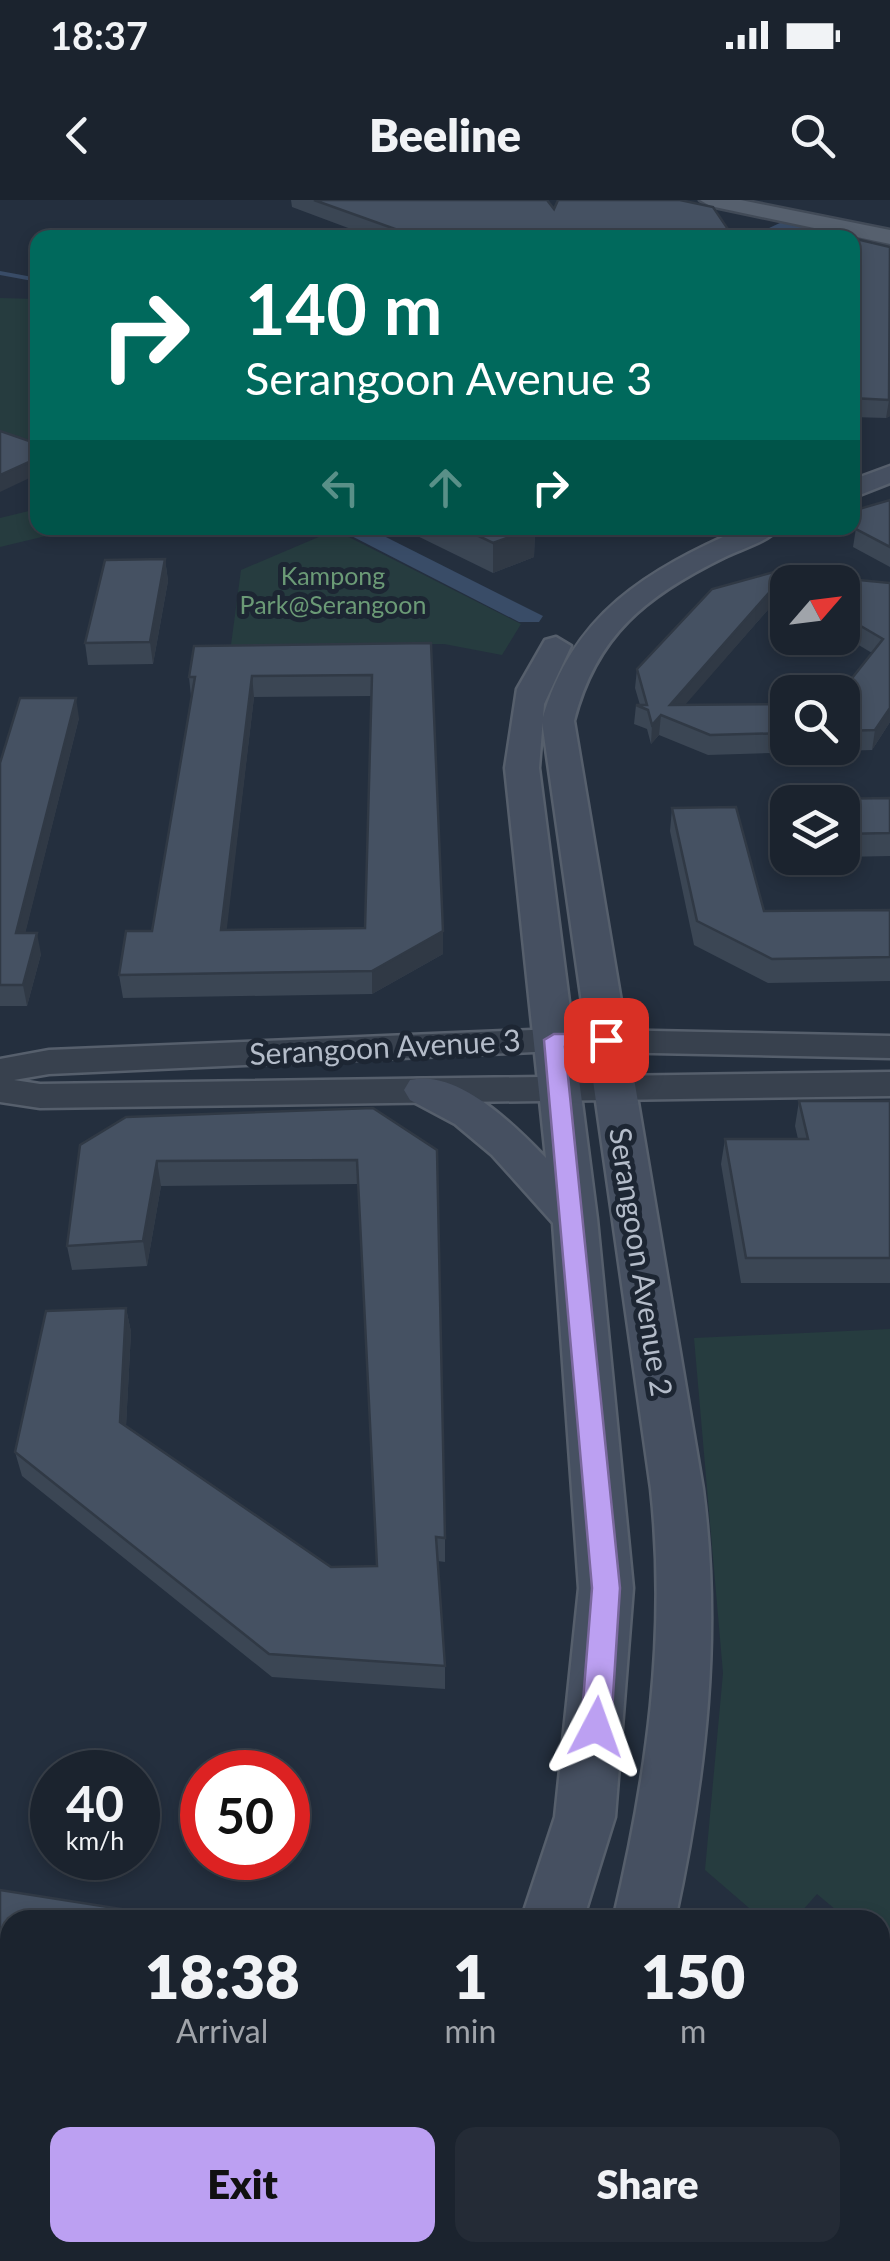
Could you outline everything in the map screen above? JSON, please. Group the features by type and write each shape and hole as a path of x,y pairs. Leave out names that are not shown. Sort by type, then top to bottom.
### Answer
{"main road":[{"path":"710,200 856,230"},
{"path":"777,200 890,223"},
{"path":"860,231 890,237"},
{"path":"860,466 890,453"},
{"path":"860,487 890,474"},
{"name":"Serangoon Avenue 2","path":"555,1910 585,1816 606,1588 575,1219 522,768 522,724 549,655 582,612 626,572 700,535"},
{"name":"Serangoon Avenue 2","path":"646,1910 677,1751 685,1572 673,1458 644,1311 558,721 564,686 578,660 615,615 668,574 750,535"},
{"path":"425,1090 459,1105 508,1141 575,1219"},
{"path":"580,1311 644,1311"}],"street":[{"name":"Serangoon Avenue 3","path":"0,1070 119,1058 609,1062 890,1047"},
{"name":"Serangoon Avenue 3","path":"0,1090 40,1096 425,1090 557,1062"},
{"name":"Serangoon Avenue 3","path":"609,1062 890,1084"}],"green space":[{"path":"0,298 30,299 30,450 0,440"},
{"path":"30,511 30,535 50,535 0,547 0,518"},
{"name":"Kampong Park@Serangoon","path":"323,535 345,535 521,624 502,655 444,644 231,645 241,570"},
{"path":"890,1329 890,1910 836,1910 817,1894 803,1910 751,1910 705,1870 723,1673 694,1338"}],"building":[{"path":"314,200 547,200 554,209 558,200 680,200 713,207 729,230 398,230"},
{"path":"860,240 890,247 889,400 860,398"},
{"path":"0,431 30,441 30,462 0,475"},
{"path":"890,500 890,547 860,531 860,509"},
{"path":"476,535 515,535 493,543"},
{"path":"165,559 150,642 85,643 105,560"},
{"path":"770,573 770,592 670,705 770,704 770,733 710,735 661,715 652,725 648,710 636,705 647,705 637,669 712,589"},
{"path":"860,580 890,583 890,708 875,730 860,730 860,675 854,675 883,639 860,626"},
{"path":"431,643 443,931 372,971 119,975 126,931 152,931 195,677 189,677 194,646","holes":["372,675 365,928 221,930 252,676"]},
{"path":"20,698 76,698 16,933 37,933 23,985 0,985 0,763"},
{"path":"860,798 890,798 890,833 860,834"},
{"path":"736,807 764,911 890,910 890,957 772,959 697,921 672,808"},
{"path":"799,1101 890,1101 890,1258 746,1258 725,1139 808,1139"},
{"path":"373,1108 437,1150 445,1538 436,1537 445,1666 269,1654 15,1452 46,1311 126,1308 120,1422 331,1567 377,1566 357,1160 157,1161 143,1241 67,1246 80,1145 126,1117"},
{"path":"0,1890 127,1910 0,1910"}],"waterway":[{"path":"775,230 796,230"},
{"path":"0,273 30,279"},
{"path":"363,535 529,616"}],"route":[{"path":"596,1727 606,1588 575,1219 554,1040 606,1040"}]}
